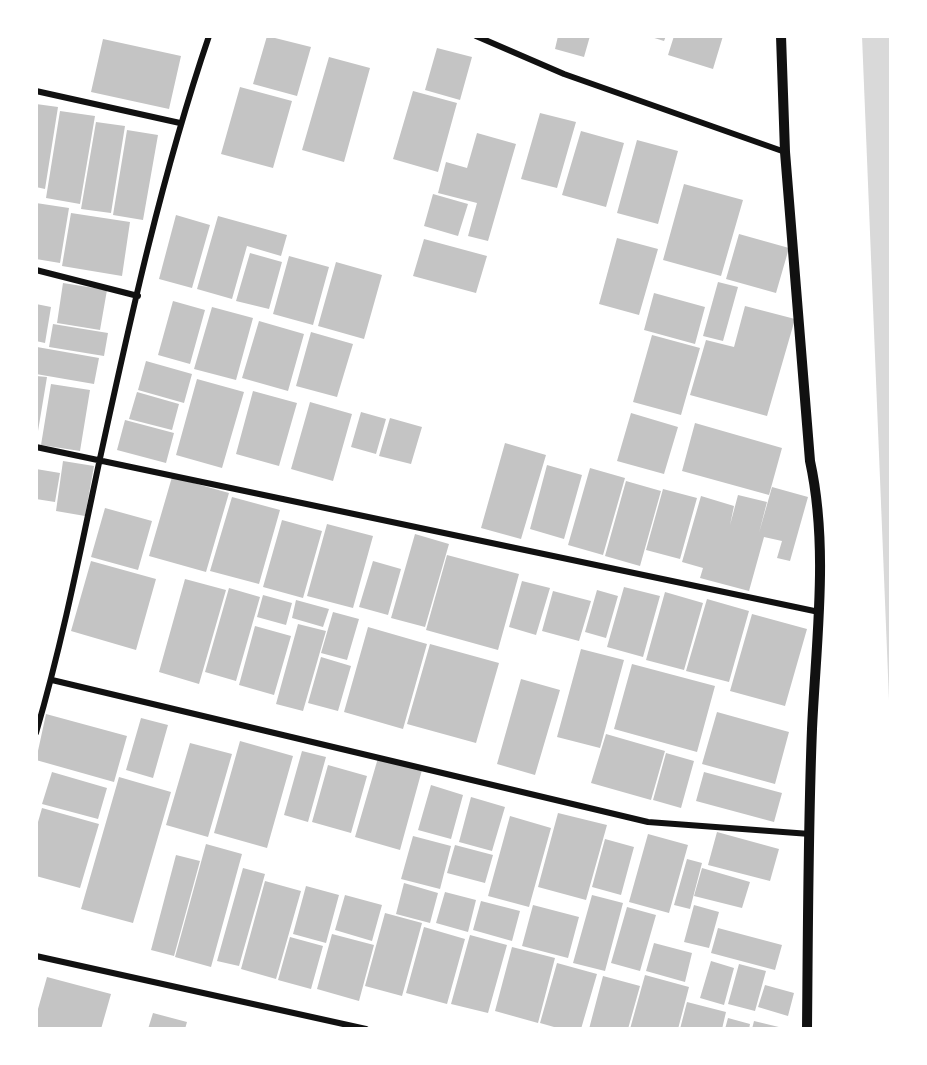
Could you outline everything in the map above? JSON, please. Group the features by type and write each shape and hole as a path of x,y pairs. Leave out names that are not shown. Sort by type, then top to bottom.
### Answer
{"street":[{"path":"36,733 52,680 100,461 180,123 209,36"},
{"path":"476,36 564,74 785,153"},
{"path":"781,36 785,153 810,461 817,492 819,612 810,834 807,1029"},
{"path":"36,91 180,123"},
{"path":"36,270 138,296"},
{"path":"36,447 819,612"},
{"path":"52,680 648,822 810,834"},
{"path":"36,956 366,1029"}],"shaded area":[{"path":"862,36 891,36 891,749"}],"building":[{"path":"267,36 311,47 297,96 253,84"},
{"path":"558,36 590,36 584,57 555,49"},
{"path":"648,36 666,36 664,41"},
{"path":"674,36 723,36 713,69 668,55"},
{"path":"103,39 181,56 169,109 91,92"},
{"path":"437,48 472,57 460,100 425,90"},
{"path":"329,57 370,68 344,162 302,150"},
{"path":"240,87 292,101 273,168 221,154"},
{"path":"413,91 457,103 438,172 393,159"},
{"path":"36,104 58,107 45,189 36,187"},
{"path":"60,111 95,116 80,204 46,198"},
{"path":"540,113 576,122 557,188 521,179"},
{"path":"96,122 125,126 111,213 81,209"},
{"path":"127,130 158,135 143,220 113,215"},
{"path":"581,131 624,143 606,207 562,195"},
{"path":"477,133 516,144 488,241 468,236 477,203 438,193 446,162 467,168"},
{"path":"637,140 678,151 658,224 617,213"},
{"path":"684,184 743,200 721,276 663,260"},
{"path":"433,194 468,204 458,236 424,226"},
{"path":"36,203 69,208 60,263 36,259"},
{"path":"71,213 130,222 122,276 62,266"},
{"path":"176,215 210,225 192,288 159,279"},
{"path":"218,216 287,235 281,256 247,246 232,299 197,289"},
{"path":"739,234 789,248 776,293 726,279"},
{"path":"617,238 658,249 639,315 599,304"},
{"path":"424,239 487,256 476,293 413,276"},
{"path":"250,253 282,262 269,309 236,301"},
{"path":"289,256 329,267 313,325 273,314"},
{"path":"336,262 382,275 364,339 318,326"},
{"path":"718,282 738,287 723,341 703,336"},
{"path":"63,283 107,290 100,330 57,323"},
{"path":"654,293 705,307 695,344 644,330"},
{"path":"173,301 205,310 190,364 158,355"},
{"path":"36,304 51,307 45,343 36,341"},
{"path":"745,306 795,319 767,416 690,395 706,340 734,347"},
{"path":"212,307 253,318 236,380 194,369"},
{"path":"259,321 304,334 288,391 242,378"},
{"path":"53,324 108,333 104,356 49,347"},
{"path":"311,332 353,344 337,397 296,386"},
{"path":"652,335 700,348 681,415 633,402"},
{"path":"37,347 99,358 94,384 36,374"},
{"path":"146,361 192,374 184,403 138,390"},
{"path":"36,376 47,377 37,437 36,437"},
{"path":"197,379 244,392 222,468 176,455"},
{"path":"51,384 90,390 80,451 41,445"},
{"path":"253,391 297,403 279,466 236,454"},
{"path":"137,392 179,404 172,430 129,419"},
{"path":"310,402 352,414 333,481 291,469"},
{"path":"361,412 386,419 376,454 351,447"},
{"path":"631,413 678,427 664,474 617,461"},
{"path":"390,418 422,427 411,464 379,456"},
{"path":"125,420 174,433 166,463 117,450"},
{"path":"695,423 782,448 769,495 682,471"},
{"path":"505,443 546,455 521,539 481,528"},
{"path":"63,461 94,466 85,516 56,511"},
{"path":"547,465 582,475 564,539 530,529"},
{"path":"590,468 625,478 603,555 568,545"},
{"path":"36,469 60,473 55,502 36,499"},
{"path":"172,477 229,493 206,572 149,556"},
{"path":"626,481 661,491 640,566 605,556"},
{"path":"772,487 808,497 790,561 777,558 782,541 764,537 749,591 700,578 703,568 682,562 701,496 734,506 730,525 738,495 767,502 759,533"},
{"path":"663,489 697,498 680,559 646,550"},
{"path":"232,497 280,510 259,584 210,571"},
{"path":"105,508 152,521 138,570 91,557"},
{"path":"282,520 322,531 303,598 263,587"},
{"path":"327,524 373,536 353,608 307,596"},
{"path":"415,534 449,544 425,627 391,618"},
{"path":"447,555 519,574 498,650 426,630"},
{"path":"91,561 156,579 136,650 71,631"},
{"path":"373,561 401,569 388,615 359,607"},
{"path":"185,579 226,590 199,684 159,672"},
{"path":"522,581 550,588 536,635 509,627"},
{"path":"624,587 660,596 643,657 607,647"},
{"path":"229,588 260,597 236,681 205,672"},
{"path":"597,590 618,596 606,638 585,632"},
{"path":"553,591 591,601 579,641 542,631"},
{"path":"665,592 703,603 684,670 646,660"},
{"path":"263,595 292,603 286,625 257,617"},
{"path":"707,599 749,611 729,682 686,671"},
{"path":"296,600 329,609 323,627 292,618"},
{"path":"333,612 359,619 347,660 321,653"},
{"path":"752,614 807,629 785,706 730,691"},
{"path":"298,624 326,631 303,711 276,704"},
{"path":"255,626 291,636 274,695 239,685"},
{"path":"368,627 427,644 403,729 344,712"},
{"path":"430,644 499,663 476,743 407,724"},
{"path":"581,649 624,660 600,748 557,737"},
{"path":"321,657 351,666 338,711 308,703"},
{"path":"632,664 715,686 697,752 614,729"},
{"path":"521,679 560,690 535,775 497,764"},
{"path":"717,712 789,732 775,784 702,764"},
{"path":"46,714 127,736 114,782 36,760"},
{"path":"141,718 168,725 153,778 126,770"},
{"path":"606,734 665,751 651,800 591,783"},
{"path":"240,741 293,756 267,848 214,833"},
{"path":"190,743 232,754 208,837 166,825"},
{"path":"302,751 326,757 308,822 284,815"},
{"path":"666,753 694,761 681,808 653,800"},
{"path":"378,758 422,770 400,850 355,837"},
{"path":"328,765 367,776 351,833 312,822"},
{"path":"52,772 107,788 98,819 42,804"},
{"path":"704,772 782,793 774,822 696,801"},
{"path":"119,777 171,792 133,923 81,909"},
{"path":"431,785 463,795 451,839 418,830"},
{"path":"471,797 505,807 492,851 459,842"},
{"path":"42,808 99,824 80,888 36,876 36,829"},
{"path":"558,813 607,825 586,900 538,887"},
{"path":"510,816 551,828 529,907 488,896"},
{"path":"717,832 779,849 770,881 708,865"},
{"path":"648,834 688,845 669,913 629,902"},
{"path":"413,836 451,846 440,889 401,879"},
{"path":"605,839 634,847 621,895 592,887"},
{"path":"206,844 242,854 211,967 175,957"},
{"path":"455,845 493,855 485,883 447,873"},
{"path":"176,855 200,861 174,956 151,950"},
{"path":"687,859 702,863 690,909 674,905"},
{"path":"243,868 265,874 239,966 217,961"},
{"path":"702,868 750,882 742,908 694,896"},
{"path":"265,881 301,891 276,979 241,969"},
{"path":"404,883 438,893 430,923 396,914"},
{"path":"306,886 339,895 326,943 293,934"},
{"path":"445,892 476,900 468,932 436,923"},
{"path":"345,895 382,905 372,941 335,930"},
{"path":"592,895 623,903 605,971 573,963"},
{"path":"481,901 520,911 512,941 473,930"},
{"path":"533,905 579,917 568,958 522,946"},
{"path":"694,905 719,912 709,948 684,942"},
{"path":"627,907 656,915 640,971 611,963"},
{"path":"385,913 422,923 402,996 365,986"},
{"path":"424,927 465,939 447,1004 406,993"},
{"path":"718,928 782,945 775,970 711,953"},
{"path":"332,934 374,945 359,1001 317,989"},
{"path":"470,935 507,945 488,1013 451,1004"},
{"path":"290,937 323,946 311,989 278,980"},
{"path":"654,943 692,953 685,982 646,971"},
{"path":"512,947 555,958 538,1023 495,1011"},
{"path":"711,961 734,968 724,1005 700,998"},
{"path":"557,963 597,974 581,1029 561,1029 540,1023"},
{"path":"739,964 766,971 755,1011 728,1004"},
{"path":"645,975 689,987 678,1029 630,1029"},
{"path":"603,976 640,986 628,1029 589,1029"},
{"path":"47,977 111,994 101,1029 36,1029 36,1016"},
{"path":"765,985 794,993 788,1016 758,1007"},
{"path":"687,1002 726,1012 722,1029 680,1029"},
{"path":"153,1013 187,1022 185,1029 148,1029"},
{"path":"728,1018 750,1024 749,1029 725,1029"},
{"path":"754,1021 783,1028 752,1029"}]}
